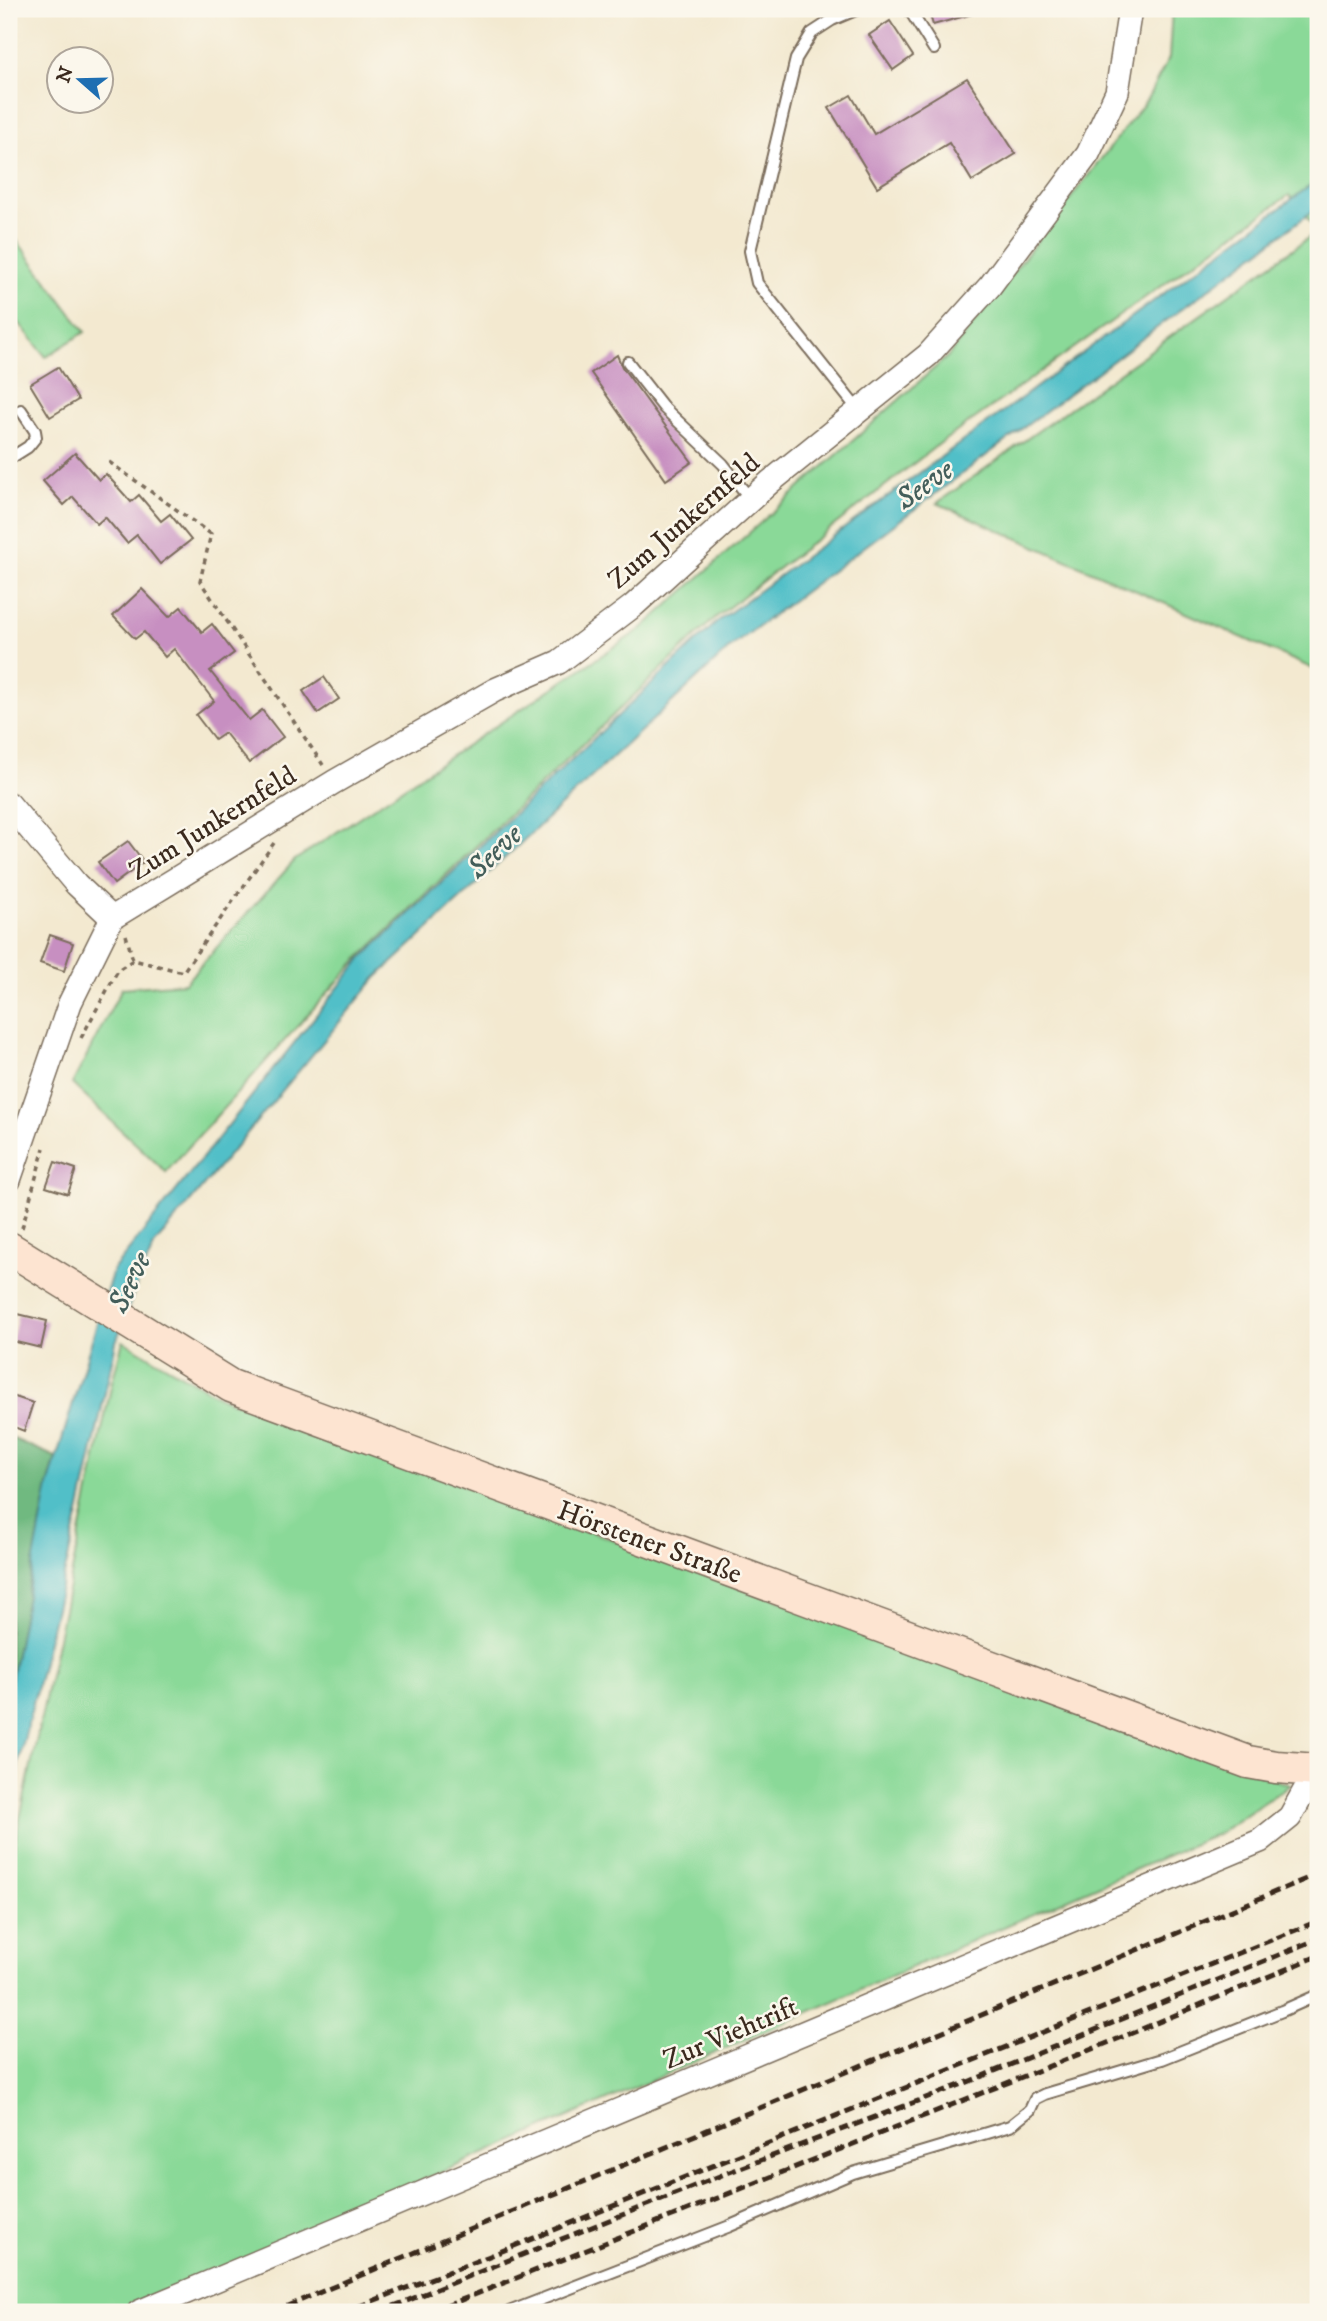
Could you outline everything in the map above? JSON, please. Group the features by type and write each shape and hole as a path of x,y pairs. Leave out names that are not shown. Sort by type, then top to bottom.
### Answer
{"street":[{"name":"Zum Junkernfeld","path":"112,918 334,782 495,690 559,662 633,606 751,500 928,355 990,286 1088,154 1117,92 1130,9"},
{"path":"9,804 76,884 112,918 70,1003 9,1180"},
{"name":"Hörstener Straße","path":"14,1242 88,1296 231,1386 1248,1762 1317,1770"},
{"name":"Zur Viehtrift","path":"139,2312 1260,1840 1290,1817 1317,1770"}],"lane":[{"path":"858,9 832,19 813,33 796,59 750,251 757,283 859,411"},
{"path":"909,9 934,49"},
{"path":"628,362 664,408 723,464 751,500"},
{"path":"9,459 28,447 36,437 21,410"},
{"path":"509,2312 730,2227 853,2173 1010,2126 1030,2110 1035,2099 1045,2094 1163,2059 1318,1995"}],"path":[{"path":"109,462 211,534 200,581 334,782"},
{"path":"80,1040 118,970 133,960 183,972 274,843"},
{"path":"14,1242 45,1142"}],"green space":[{"path":"1172,9 1318,9 1318,231 1289,195 935,447 715,618 359,958 166,1172 72,1084 122,988 185,983 295,860 641,629 948,356 1146,101 1169,58"},
{"path":"9,230 85,332 46,357 9,310"},
{"path":"1318,231 1318,671 937,503"},
{"path":"123,1341 220,1397 1290,1785 1219,1833 417,2183 132,2312 9,2312 9,1870 112,1382"},
{"path":"9,1437 56,1457 48,1486 9,1691"}],"water":[{"name":"Seeve","path":"1318,180 1318,207 732,646 376,978 155,1244 116,1342 80,1509 18,1765 9,1822 9,1691 48,1486 113,1270 361,959 718,621"}],"building":[{"path":"928,9 975,9 976,13 933,25"},
{"path":"890,21 913,56 893,70 869,35"},
{"path":"967,78 1016,154 972,181 949,143 877,187 829,108 851,95 874,134"},
{"path":"617,355 622,367 692,462 666,480 591,373"},
{"path":"58,367 78,400 50,417 30,384"},
{"path":"75,453 99,480 106,474 131,502 139,495 161,521 170,514 191,540 160,564 137,535 127,543 105,517 97,524 73,497 64,505 43,481"},
{"path":"142,589 169,617 181,607 202,632 212,624 234,653 210,671 249,720 262,710 283,737 249,763 225,733 215,740 196,715 214,701 174,649 165,657 144,632 135,639 113,616"},
{"path":"324,677 339,699 318,713 303,691"},
{"path":"128,841 144,862 114,884 98,862"},
{"path":"50,935 73,943 64,971 40,963"},
{"path":"55,1162 76,1169 68,1194 46,1187"},
{"path":"18,1314 47,1321 41,1348 12,1341"},
{"path":"9,1395 33,1403 24,1431 9,1425"}],"railway":[{"path":"273,2312 1318,1874"},
{"path":"344,2312 487,2257 1318,1921"},
{"path":"379,2312 727,2173 968,2082 1318,1939"},
{"path":"431,2312 1115,2040 1318,1956"}]}
